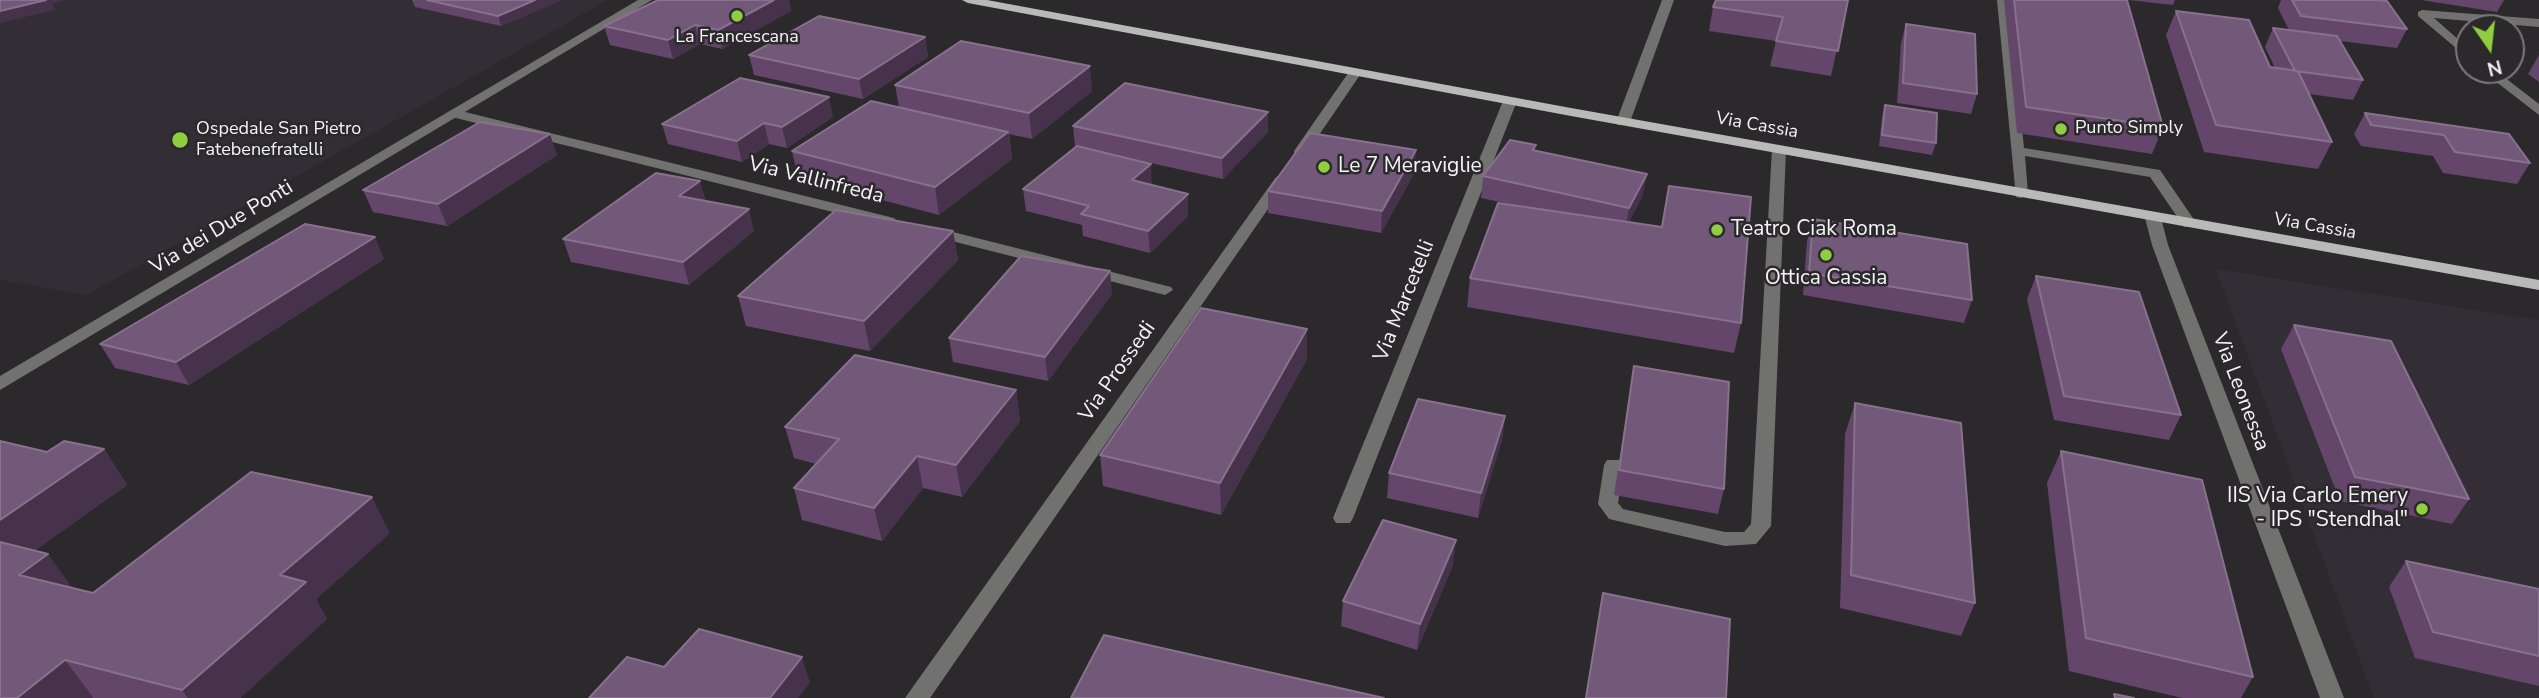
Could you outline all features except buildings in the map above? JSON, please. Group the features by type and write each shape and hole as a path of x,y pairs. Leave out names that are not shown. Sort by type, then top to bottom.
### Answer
{"main road":[{"name":"Via Cassia","path":"968,0 2189,225 2539,285"}],"street":[{"name":"Via dei Due Ponti","path":"0,384 646,0"},
{"path":"1623,122 1668,0"},
{"path":"2003,0 2021,194"},
{"path":"2413,0 2422,15 2455,43"},
{"path":"2422,15 2539,23"},
{"name":"Via Prossedi","path":"917,698 1356,72"},
{"path":"2505,84 2539,111"},
{"name":"Via Marcetelli","path":"1343,518 1510,101"},
{"name":"Via Vallinfreda","path":"457,114 1165,290"},
{"path":"1614,465 1608,504 1616,514 1725,539 1749,538 1761,526 1779,149"},
{"path":"2019,151 2155,173 2189,225"},
{"name":"Via Leonessa","path":"2153,218 2160,245 2332,698"}],"shaded area":[{"name":"Ospedale San Pietro Fatebenefratelli","path":"0,0 608,0 87,295 0,280"},
{"name":"IIS Via Carlo Emery - IPS \"Stendhal\"","path":"2216,269 2539,320 2539,698 2374,698"}],"place":[{"name":"La Francescana","path":"737,16"},
{"name":"Punto Simply","path":"2061,129"},
{"name":"Ospedale San Pietro Fatebenefratelli","path":"180,140"},
{"name":"Le 7 Meraviglie","path":"1324,167"},
{"name":"Teatro Ciak Roma","path":"1717,230"},
{"name":"Ottica Cassia","path":"1826,255"},
{"name":"IIS Via Carlo Emery - IPS \"Stendhal\"","path":"2422,509"}]}
